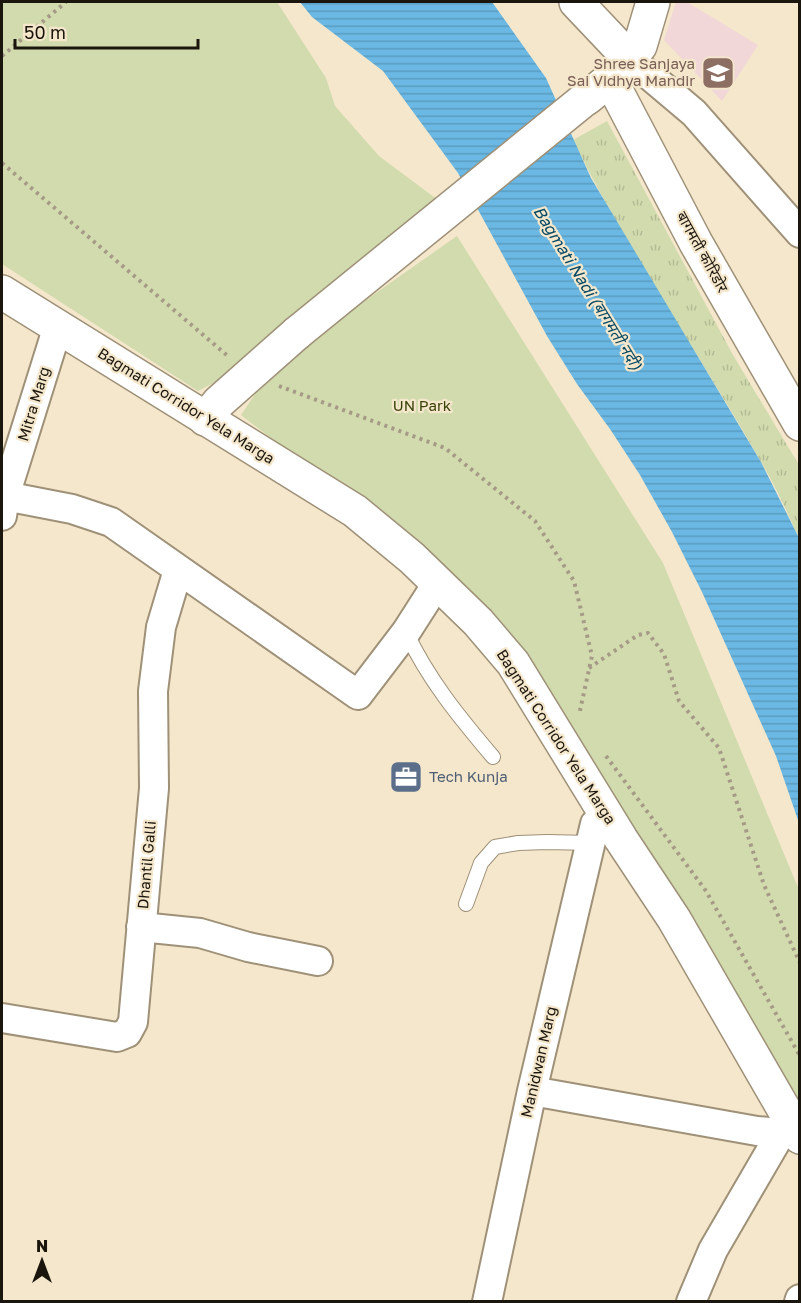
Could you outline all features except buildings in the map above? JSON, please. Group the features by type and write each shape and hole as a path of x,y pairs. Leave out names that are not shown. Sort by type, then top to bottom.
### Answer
{"main road":[{"name":"बागमती कोरिडोर","path":"576,2 620,69 691,233 800,424"},
{"path":"205,419 219,402 297,333 620,69 640,46 653,2"},
{"name":"Bagmati Corridor Yela Marga","path":"2,292 355,511 438,582 478,622 513,663 621,839 674,919 791,1131"}],"street":[{"path":"620,69 694,113 800,232"},
{"name":"Mitra Marg","path":"3,506 58,326"},
{"path":"3,506 72,509 111,522 358,695 406,632 438,582"},
{"name":"Dhantil Galli","path":"2,1018 117,1037 128,1033 133,1022 154,788 153,692 161,627 178,570"},
{"name":"Manidwan Marg","path":"487,1302 532,1091 593,834"},
{"path":"141,927 200,933 248,947 318,961"},
{"path":"532,1091 757,1131 791,1131"},
{"path":"691,1302 713,1250 791,1131"}],"lane":[{"path":"406,632 419,661 460,718 493,757"},
{"path":"466,904 481,863 495,847 593,834"}],"path":[{"path":"2,56 66,2"},
{"path":"2,163 249,375 445,448 535,521 574,580 592,656 579,717"},
{"path":"590,668 638,635 648,633 664,654 679,701 719,748 764,885 800,963"},
{"path":"602,749 706,891 800,1056"}],"shaded area":[{"name":"Shree Sanjaya Sai Vidhya Mandir","path":"676,2 687,2 758,45 722,101 664,40"}],"green space":[{"path":"2,2 277,2 326,78 335,106 379,156 442,203 361,258 242,368 198,391 2,264"},
{"path":"607,121 733,355 799,465 799,538 765,469 616,222 573,140"},
{"name":"UN Park","path":"457,236 663,563 799,890 799,1108 466,590 241,415 283,353 336,321"}],"water":[{"name":"Bagmati Nadi (बागमती नदी)","path":"300,2 492,2 546,78 591,178 761,462 799,538 799,823 776,756 702,592 672,532 640,475 547,336 458,173 383,71 312,17"}],"place":[{"name":"Shree Sanjaya Sai Vidhya Mandir","path":"718,73"},
{"name":"Tech Kunja","path":"406,777"}]}
